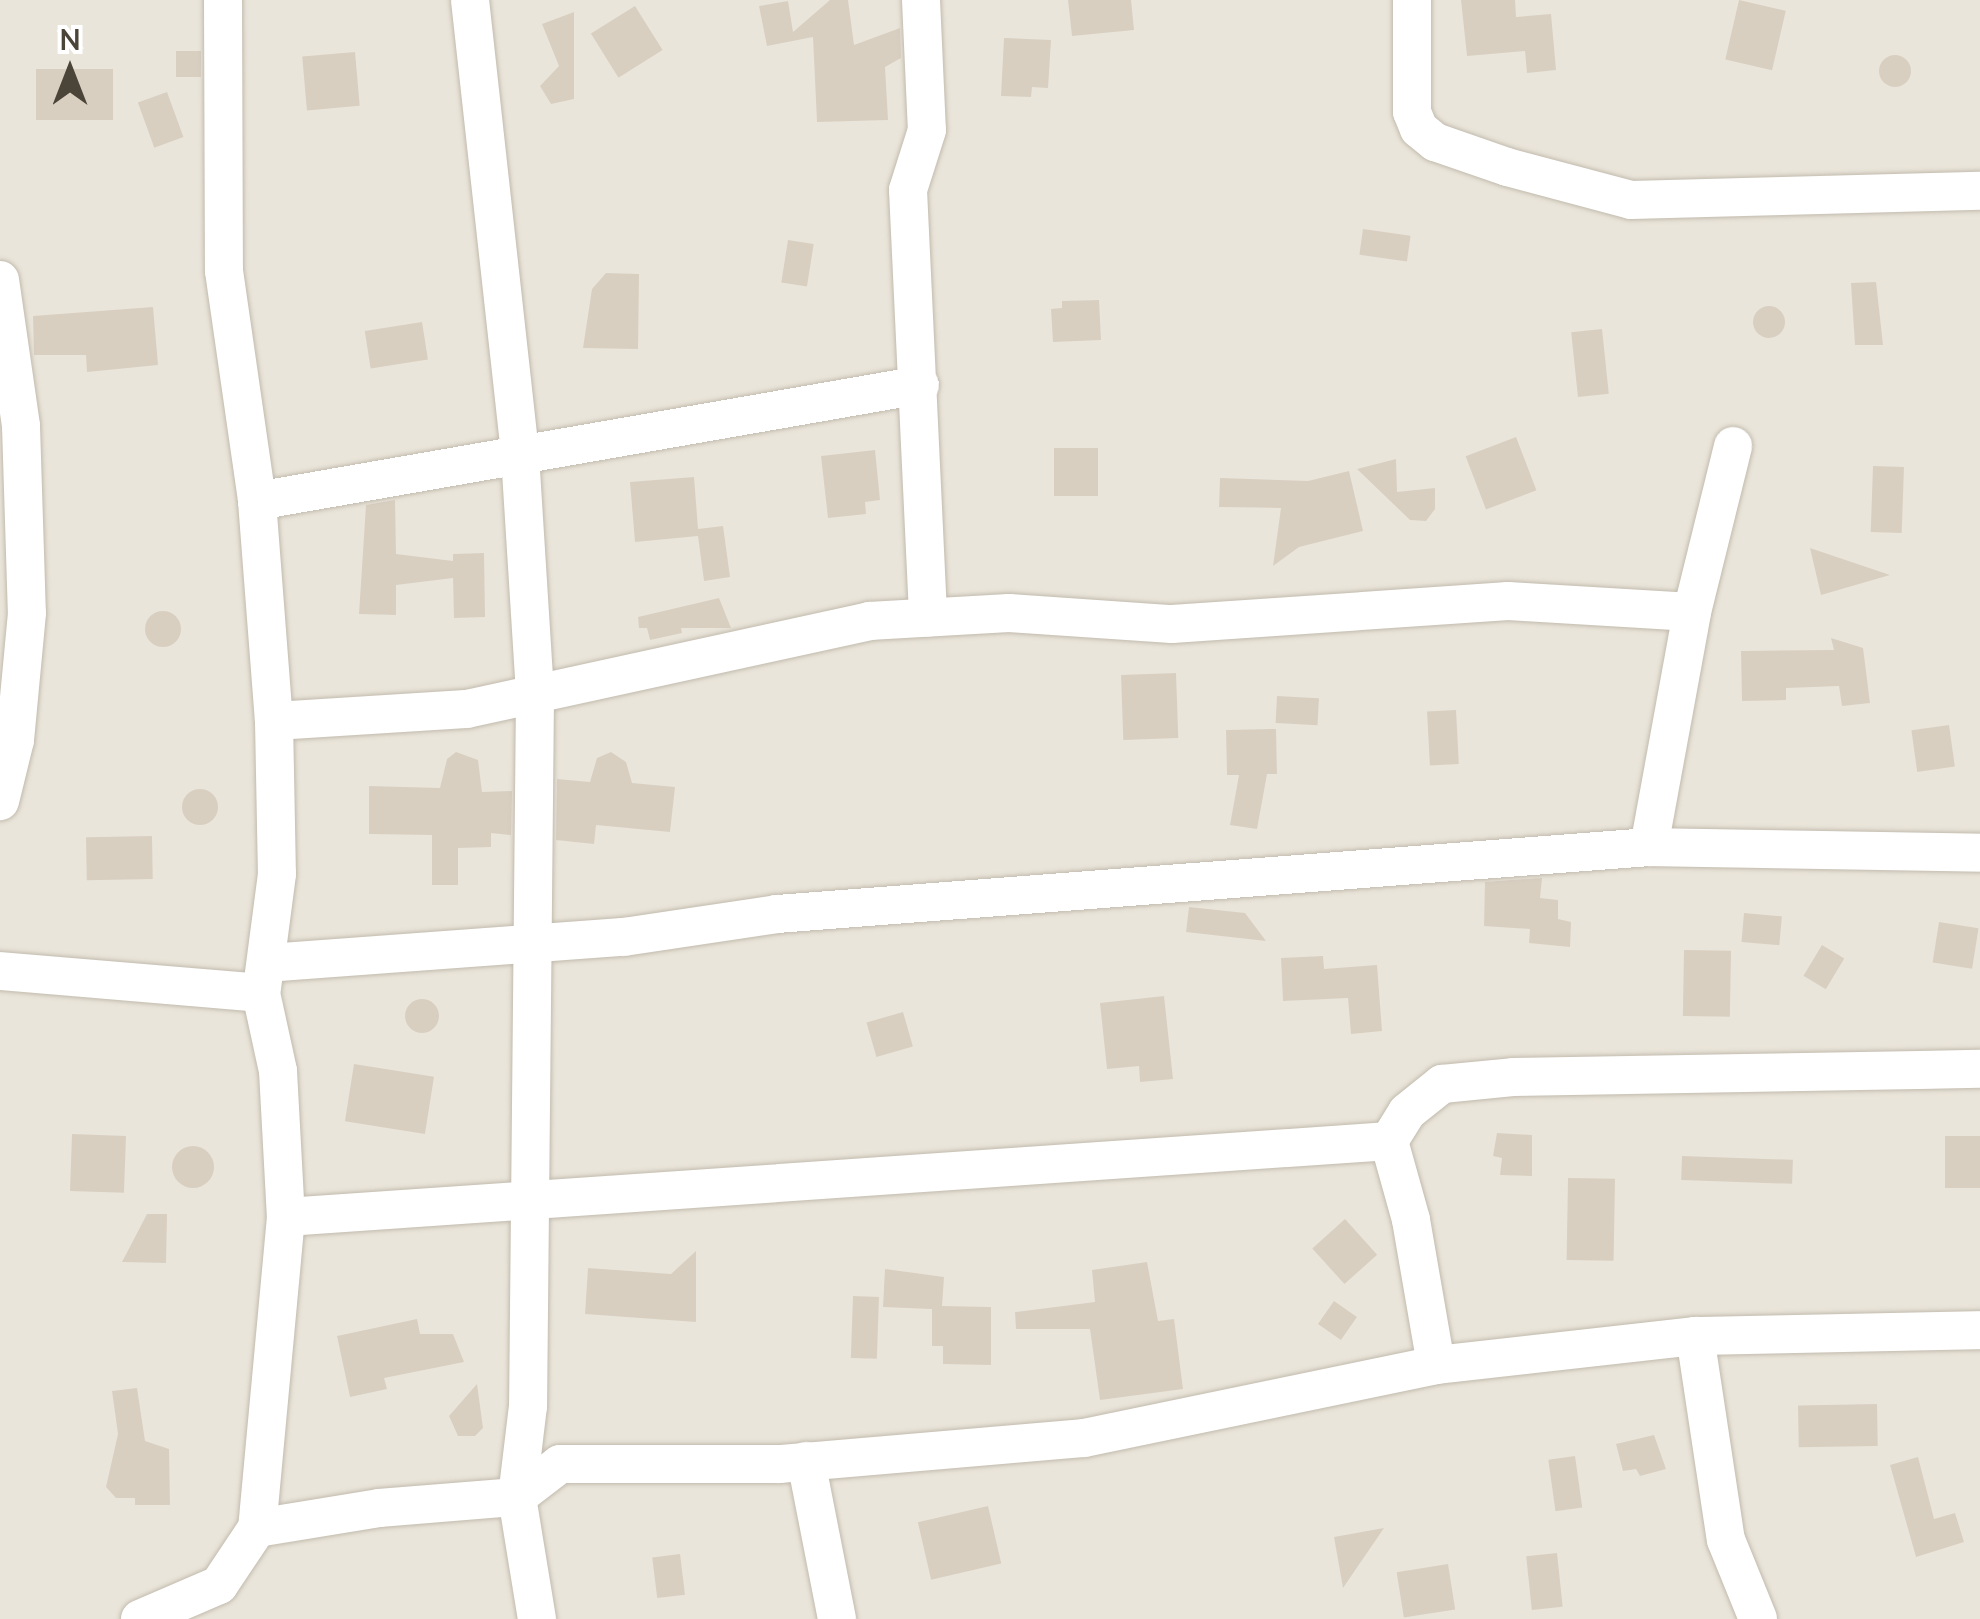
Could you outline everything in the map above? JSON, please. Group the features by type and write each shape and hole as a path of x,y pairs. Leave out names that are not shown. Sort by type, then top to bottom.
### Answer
{"street":[{"path":"140,1619 219,1586 257,1528 286,1217 278,1070 264,978 276,874 274,721 257,501 224,271 223,0"},
{"path":"470,0 520,455 535,696 528,1406 517,1497 538,1619"},
{"path":"921,0 928,130 908,190 928,618"},
{"path":"1412,0 1412,112 1419,129 1435,142 1507,167 1631,200 1980,191"},
{"path":"0,280 21,426 27,613 15,740 0,802"},
{"path":"257,501 920,385"},
{"path":"1649,846 1692,612 1733,446"},
{"path":"274,721 467,710 869,622 1008,613 1172,624 1508,601 1692,612"},
{"path":"0,971 264,978 776,914 1649,846 1980,853"},
{"path":"1436,1365 1412,1220 1389,1141 1408,1112 1442,1084 1513,1076 1980,1069"},
{"path":"286,1217 530,1205 1389,1141"},
{"path":"257,1528 379,1508 517,1497 560,1464 806,1462 1084,1438 1436,1365 1695,1336 1980,1330"},
{"path":"1695,1336 1726,1540 1758,1619"},
{"path":"806,1462 837,1619"}],"shaded area":[{"path":"0,0 1980,0 1980,1619 0,1619"}],"building":[{"path":"830,0 848,0 854,45 900,28 901,58 885,67 888,120 817,122 813,37 767,46 759,6 788,1 793,32"},
{"path":"1068,0 1131,0 1134,30 1072,36"},
{"path":"1461,0 1515,0 1516,17 1551,14 1556,70 1527,73 1525,51 1467,56"},
{"path":"1739,0 1786,11 1772,70 1725,59"},
{"path":"635,6 663,50 618,78 591,34"},
{"path":"574,12 574,99 551,104 540,86 559,66 542,24"},
{"path":"1004,38 1051,40 1048,88 1032,87 1031,97 1001,96"},
{"path":"176,51 201,51 201,77 176,77"},
{"path":"355,52 360,106 307,110 302,57"},
{"path":"1895,55 1906,60 1911,71 1906,82 1895,87 1884,82 1879,71 1884,60"},
{"path":"36,69 113,69 113,120 36,120"},
{"path":"167,92 183,137 154,148 138,103"},
{"path":"1363,229 1411,236 1407,261 1359,255"},
{"path":"788,240 814,244 807,287 781,282"},
{"path":"606,273 639,274 638,349 583,348 592,289"},
{"path":"1876,282 1883,345 1855,345 1851,283"},
{"path":"1099,300 1101,340 1053,342 1051,309 1062,308 1062,301"},
{"path":"1769,306 1781,310 1785,322 1781,334 1769,338 1757,334 1753,322 1757,310"},
{"path":"153,307 158,365 87,372 86,355 34,355 33,316"},
{"path":"422,322 428,360 371,369 365,331"},
{"path":"1602,329 1609,394 1578,397 1571,332"},
{"path":"1516,437 1536,490 1486,510 1466,456"},
{"path":"1054,448 1098,448 1098,496 1054,496"},
{"path":"875,450 880,500 865,502 866,514 828,518 821,456"},
{"path":"1396,459 1397,492 1435,488 1435,509 1426,521 1410,520 1357,469"},
{"path":"1873,466 1904,467 1902,533 1871,532"},
{"path":"1349,471 1363,531 1299,547 1273,566 1281,508 1219,507 1220,478 1308,481"},
{"path":"694,477 698,529 723,526 730,577 704,581 698,536 635,542 630,482"},
{"path":"395,500 396,554 453,561 453,554 484,553 485,617 454,618 453,578 396,585 396,615 359,614 366,505"},
{"path":"1810,548 1890,575 1821,595"},
{"path":"719,598 731,628 681,628 682,633 650,640 647,628 639,628 638,617"},
{"path":"163,611 176,616 181,629 176,642 163,647 150,642 145,629 150,616"},
{"path":"1831,638 1863,648 1870,703 1842,706 1839,686 1786,688 1786,700 1742,701 1741,651 1834,650"},
{"path":"1176,673 1178,738 1123,740 1121,675"},
{"path":"1277,696 1319,698 1318,725 1276,723"},
{"path":"1456,710 1459,764 1430,765 1427,712"},
{"path":"1949,725 1955,767 1917,772 1911,730"},
{"path":"1276,729 1277,774 1267,774 1257,829 1230,825 1239,775 1227,775 1226,730"},
{"path":"456,752 478,760 482,792 512,791 511,835 491,833 491,847 458,848 458,885 432,885 432,835 369,834 369,786 440,788 447,759"},
{"path":"611,752 626,762 632,783 675,787 670,832 596,825 594,844 556,840 557,779 590,782 597,758"},
{"path":"200,789 213,794 218,807 213,820 200,825 187,820 182,807 187,794"},
{"path":"152,836 153,879 87,880 86,837"},
{"path":"1542,878 1540,898 1558,900 1558,919 1571,922 1570,947 1529,943 1530,929 1484,926 1485,882"},
{"path":"1189,907 1245,913 1266,941 1186,932"},
{"path":"1744,913 1782,916 1779,945 1741,942"},
{"path":"1939,922 1979,928 1972,969 1933,962"},
{"path":"1822,945 1844,958 1826,989 1803,976"},
{"path":"1684,950 1731,951 1730,1017 1683,1016"},
{"path":"1323,956 1324,969 1377,965 1382,1031 1351,1034 1348,998 1283,1001 1281,958"},
{"path":"1164,996 1173,1079 1140,1082 1139,1066 1107,1069 1100,1003"},
{"path":"422,999 434,1004 439,1016 434,1028 422,1033 410,1028 405,1016 410,1004"},
{"path":"903,1012 913,1047 876,1057 866,1022"},
{"path":"354,1064 434,1077 425,1134 345,1121"},
{"path":"1497,1133 1532,1135 1532,1176 1500,1175 1502,1158 1493,1156"},
{"path":"72,1134 126,1136 124,1193 70,1191"},
{"path":"1945,1136 1980,1136 1980,1188 1945,1188"},
{"path":"193,1146 208,1152 214,1167 208,1182 193,1188 178,1182 172,1167 178,1152"},
{"path":"1682,1156 1793,1160 1792,1184 1681,1180"},
{"path":"1568,1178 1615,1179 1614,1261 1567,1260"},
{"path":"147,1214 167,1214 166,1263 122,1262"},
{"path":"1345,1219 1377,1255 1344,1284 1312,1248"},
{"path":"696,1251 696,1322 585,1314 588,1268 671,1274"},
{"path":"1147,1262 1158,1321 1174,1319 1183,1389 1100,1400 1090,1329 1016,1329 1015,1312 1095,1302 1092,1270"},
{"path":"885,1269 944,1277 942,1306 991,1307 991,1365 943,1364 943,1346 932,1346 932,1309 883,1307"},
{"path":"853,1296 879,1297 877,1359 851,1358"},
{"path":"1334,1301 1357,1317 1341,1340 1318,1324"},
{"path":"417,1319 420,1334 453,1334 464,1362 384,1378 387,1389 350,1397 337,1336"},
{"path":"477,1384 483,1428 475,1436 458,1436 449,1416"},
{"path":"137,1388 145,1441 169,1449 170,1505 135,1505 135,1498 116,1498 106,1487 118,1434 112,1391"},
{"path":"1877,1404 1878,1446 1799,1447 1798,1405"},
{"path":"1654,1435 1666,1469 1640,1476 1636,1469 1623,1471 1616,1444"},
{"path":"1575,1456 1582,1507 1555,1511 1548,1460"},
{"path":"1918,1457 1934,1519 1955,1513 1964,1542 1916,1557 1890,1465"},
{"path":"988,1506 1001,1563 931,1580 918,1522"},
{"path":"1384,1528 1343,1588 1334,1537"},
{"path":"1557,1553 1563,1607 1532,1610 1526,1556"},
{"path":"680,1554 685,1595 657,1598 652,1557"},
{"path":"1448,1564 1455,1609 1404,1618 1397,1572"}]}
